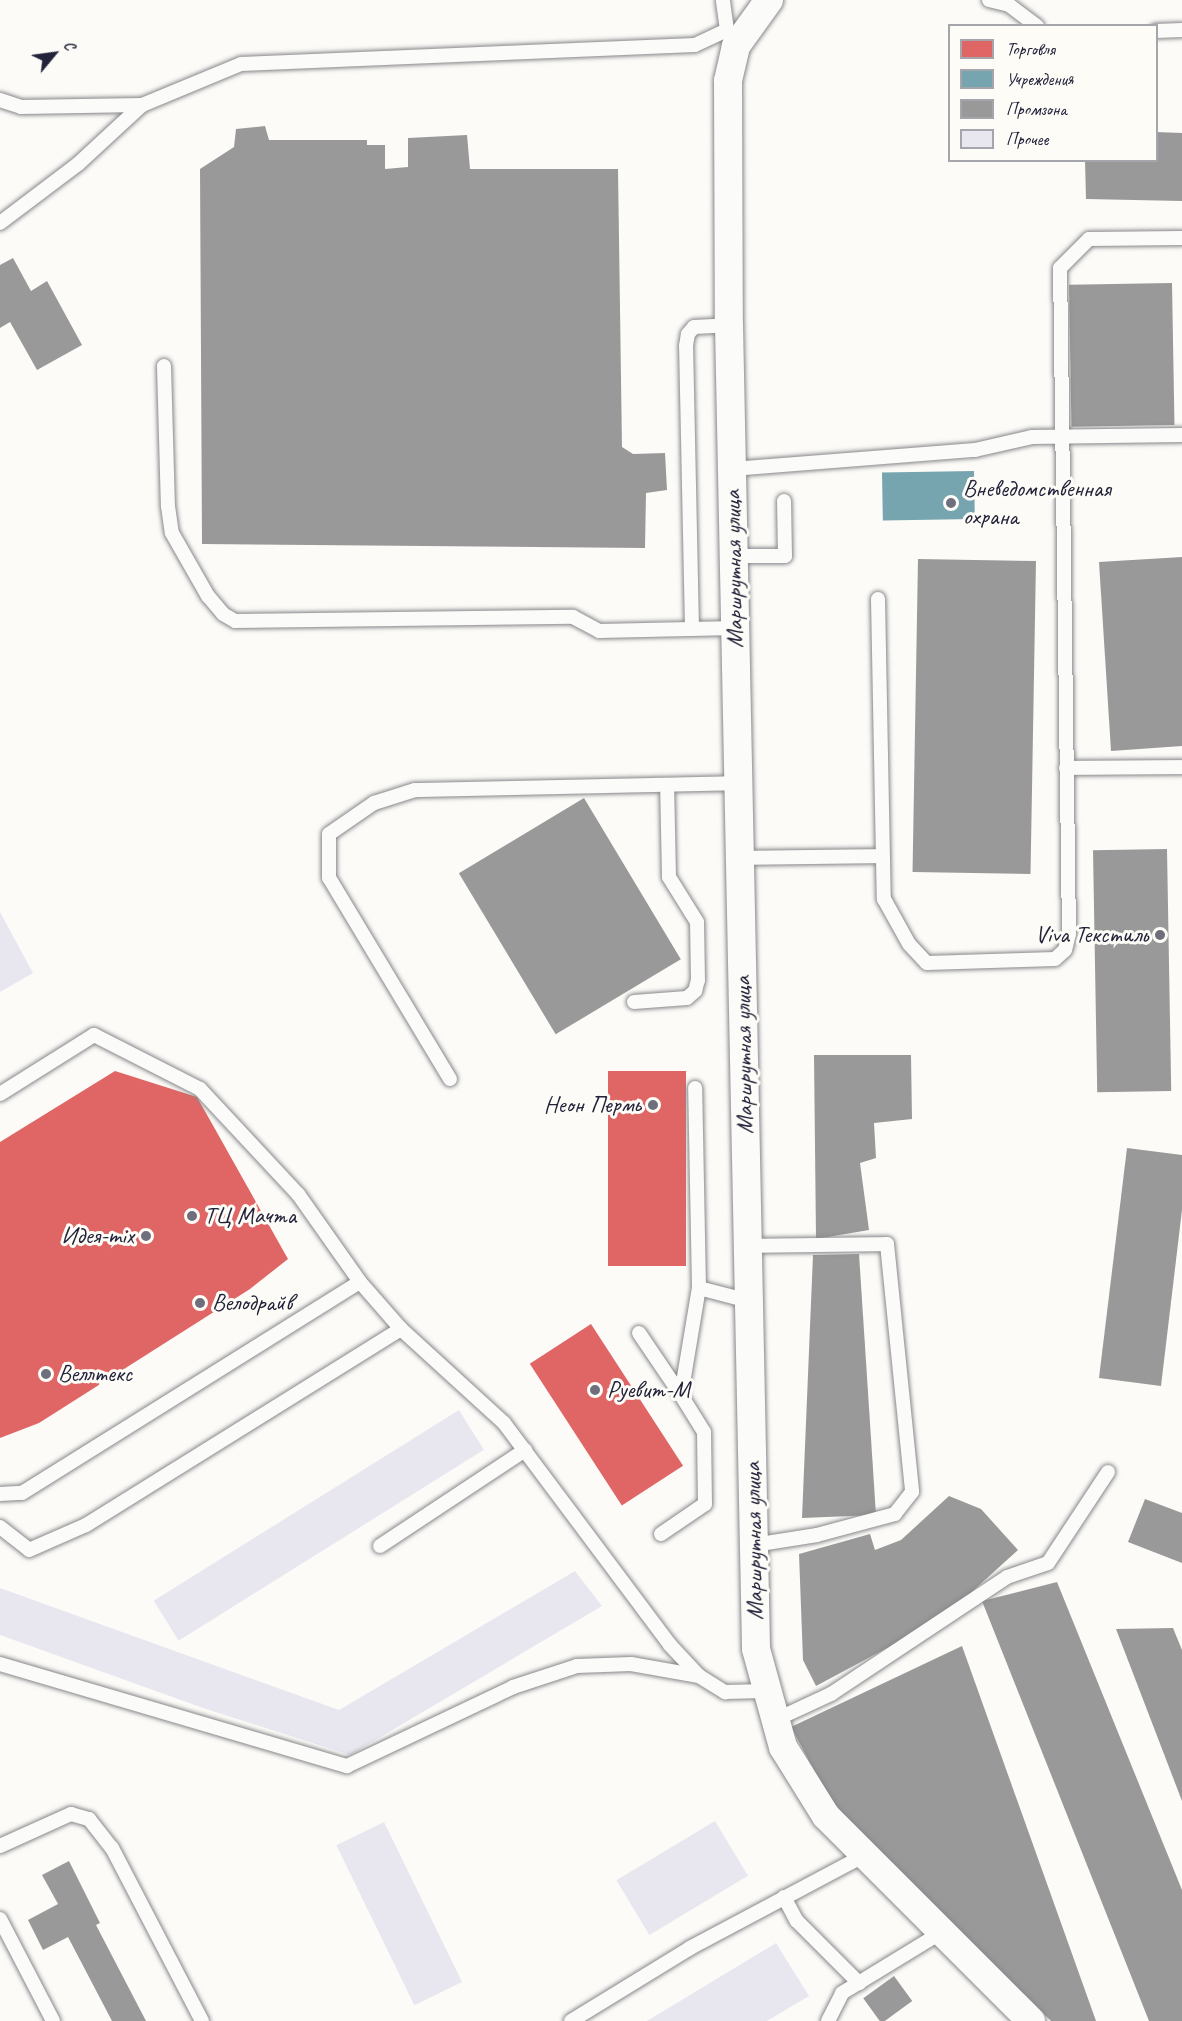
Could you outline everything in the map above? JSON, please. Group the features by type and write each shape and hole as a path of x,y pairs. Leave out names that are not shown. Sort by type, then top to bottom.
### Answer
{"street":[{"name":"Маршрутная улица","path":"769,0 734,34 729,81 729,325 756,1649 765,1691 783,1747 826,1816 1031,2021"}],"lane":[{"path":"0,223 78,164 142,105 241,64 695,45 734,34 723,0"},
{"path":"989,0 1009,5 1034,24"},
{"path":"1158,31 1182,30"},
{"path":"0,100 21,107 142,105"},
{"path":"878,599 884,899 909,944 927,963 1055,959 1065,950 1069,934 1059,268 1089,239 1182,238"},
{"path":"692,629 686,346 688,334 694,327 729,325"},
{"path":"164,366 168,506 172,532 208,596 223,614 236,621 573,617 599,631 736,628"},
{"path":"732,469 975,450 1032,437 1182,435"},
{"path":"734,556 785,556 784,501"},
{"path":"1066,768 1182,766"},
{"path":"450,1079 329,878 329,834 374,803 416,790 738,783"},
{"path":"634,1002 687,998 695,991 698,980 697,922 669,877 667,785"},
{"path":"740,858 882,856"},
{"path":"0,1094 94,1035 200,1089 298,1194 360,1282 401,1329 504,1423 670,1645 699,1676 725,1692 765,1691"},
{"path":"681,1395 699,1288 695,1088"},
{"path":"748,1246 887,1244 912,1492 895,1514 817,1535 754,1545"},
{"path":"0,1494 22,1493 360,1282"},
{"path":"699,1288 749,1301"},
{"path":"0,1527 29,1550 86,1526 401,1329"},
{"path":"639,1333 704,1432 705,1504 661,1534"},
{"path":"380,1546 525,1450"},
{"path":"775,1720 831,1694 1007,1577 1048,1563 1108,1472"},
{"path":"0,1664 347,1766 513,1687 559,1670 622,1663 699,1676"},
{"path":"0,1846 71,1814 89,1819 112,1848 202,2021"},
{"path":"571,2021 690,1948 865,1855"},
{"path":"784,1897 797,1921 859,1983"},
{"path":"0,1919 53,2021"},
{"path":"828,2021 843,1993 942,1932"}],"building: Торговля":[{"path":"115,1071 197,1097 288,1259 250,1289 39,1423 0,1438 0,1142"},
{"path":"608,1071 686,1071 686,1266 608,1266"},
{"path":"591,1324 683,1466 622,1505 530,1364"}],"building: Учреждения":[{"path":"974,471 975,519 883,521 882,473"}],"building: Промзона":[{"path":"265,126 269,140 367,140 367,145 385,145 385,169 408,167 408,138 467,135 470,169 618,169 622,447 633,454 665,453 667,490 646,493 645,548 202,544 200,169 234,147 236,129"},
{"path":"1158,132 1182,133 1182,201 1086,199 1085,162 1158,162"},
{"path":"13,258 31,291 47,281 82,345 37,370 10,322 0,328 0,265"},
{"path":"1172,283 1174,425 1071,427 1069,285"},
{"path":"1182,557 1182,746 1111,751 1099,562"},
{"path":"918,559 1036,561 1031,874 913,872"},
{"path":"584,798 681,959 556,1034 459,873"},
{"path":"1167,849 1171,1091 1097,1092 1093,850"},
{"path":"814,1055 911,1055 912,1119 874,1123 876,1158 860,1163 869,1230 816,1239"},
{"path":"1127,1148 1182,1155 1182,1210 1161,1386 1099,1378"},
{"path":"859,1254 876,1515 802,1518 813,1255"},
{"path":"949,1496 981,1509 1018,1550 943,1618 816,1686 803,1660 799,1554 870,1534 875,1550 901,1540"},
{"path":"1145,1499 1182,1513 1182,1563 1128,1542"},
{"path":"1057,1582 1182,1890 1182,2021 1149,2021 982,1601"},
{"path":"1173,1628 1182,1650 1182,1801 1116,1629"},
{"path":"962,1646 1096,2021 1051,2021 837,1813 791,1727"},
{"path":"69,1861 100,1923 96,1925 146,2021 112,2021 68,1937 43,1950 28,1920 58,1904 42,1875"},
{"path":"894,1976 912,2001 885,2021 880,2021 863,1998"}],"building: Прочее":[{"path":"0,912 33,973 0,992"},
{"path":"459,1410 484,1450 179,1641 154,1601"},
{"path":"575,1571 602,1606 350,1755 203,1708 0,1635 0,1588 339,1710"},
{"path":"715,1821 748,1876 649,1935 616,1880"},
{"path":"384,1822 462,1982 414,2005 336,1845"},
{"path":"776,1943 809,1996 767,2021 647,2021"}],"place":[{"name":"Вневедомственная охрана","path":"951,503"},
{"name":"Viva Текстиль","path":"1160,935"},
{"name":"Неон Пермь","path":"653,1105"},
{"name":"ТЦ Мачта","path":"192,1216"},
{"name":"Идея-mix","path":"146,1236"},
{"name":"Велодрайв","path":"200,1303"},
{"name":"Веллтекс","path":"46,1374"},
{"name":"Руевит-М","path":"595,1390"}]}
